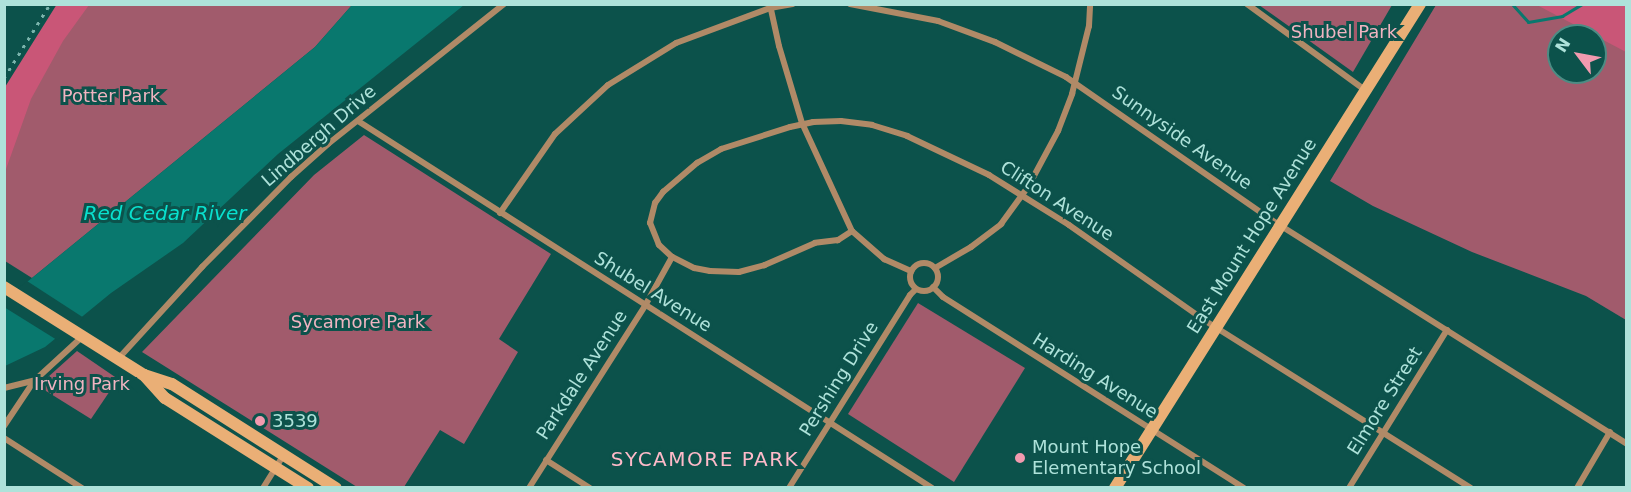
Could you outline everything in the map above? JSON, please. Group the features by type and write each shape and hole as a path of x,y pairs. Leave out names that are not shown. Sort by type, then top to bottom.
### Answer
{"street":[{"name":"Lindbergh Drive","path":"118,359 202,267 276,192 358,121 504,4"},
{"path":"500,213 555,134 608,85 676,43 770,6 793,4"},
{"name":"Sunnyside Avenue","path":"850,4 905,13 968,30 1033,60 1075,83 1280,225 1626,443"},
{"path":"935,268 971,247 1001,224 1022,196 1058,132 1075,83 1089,26 1090,4"},
{"path":"1247,4 1365,90"},
{"name":"East Mount Hope Avenue","path":"1115,488 1420,4"},
{"path":"770,6 802,123 852,231 884,259 910,271"},
{"name":"Shubel Avenue","path":"358,121 932,488"},
{"name":"Clifton Avenue","path":"672,257 659,245 650,223 656,203 663,192 697,163 721,149 802,123 841,121 872,125 907,136 963,160 1022,196 1216,328 1471,488"},
{"path":"672,257 694,268 738,272 765,265 815,243 838,240 852,231"},
{"name":"Parkdale Avenue","path":"529,488 646,304 672,257"},
{"path":"922,262 935,268 938,276 933,287 925,291 916,289 911,283 910,271 922,262"},
{"name":"Harding Avenue","path":"933,287 943,297 1244,488"},
{"name":"Pershing Drive","path":"789,488 910,295 916,289"},
{"path":"9,290 144,375 172,384 336,488"},
{"name":"Elmore Street","path":"1349,488 1447,330"},
{"path":"4,426 34,381 77,333"},
{"path":"144,375 165,398 308,488"},
{"path":"4,388 34,381"},
{"path":"1577,488 1610,432"},
{"path":"4,438 82,488"},
{"path":"263,488 284,455"},
{"path":"546,460 590,488"}],"green space":[{"name":"Potter Park","path":"61,5 352,5 315,47 32,278 5,261 4,95"},
{"name":"Shubel Park","path":"1259,5 1392,5 1353,72"},
{"path":"1436,5 1626,5 1626,320 1586,296 1472,252 1373,206 1330,181"},
{"name":"Sycamore Park","path":"364,135 551,254 499,339 518,352 464,444 440,430 404,487 357,487 142,352 314,175"},
{"path":"918,303 1025,368 954,482 848,414"},
{"name":"Irving Park","path":"77,351 118,379 91,419 38,386"}],"shaded area":[{"path":"57,4 89,5 63,41 31,99 5,172 5,87"},
{"path":"1537,5 1626,5 1626,52 1607,42 1607,24 1573,24"}],"water":[{"name":"Red Cedar River","path":"352,5 464,5 278,154 183,243 111,293 45,347 5,366 5,300 315,47"}],"pier":[{"path":"27,281 84,318 57,340 4,307 5,299"}],"waterway":[{"path":"1512,4 1528,22 1562,16 1582,4"}],"railway":[{"path":"4,78 50,4"}],"place":[{"name":"3539","path":"260,421"},
{"name":"Mount Hope Elementary School","path":"1020,458"}],"district":[{"name":"SYCAMORE PARK","path":"705,459"}]}
